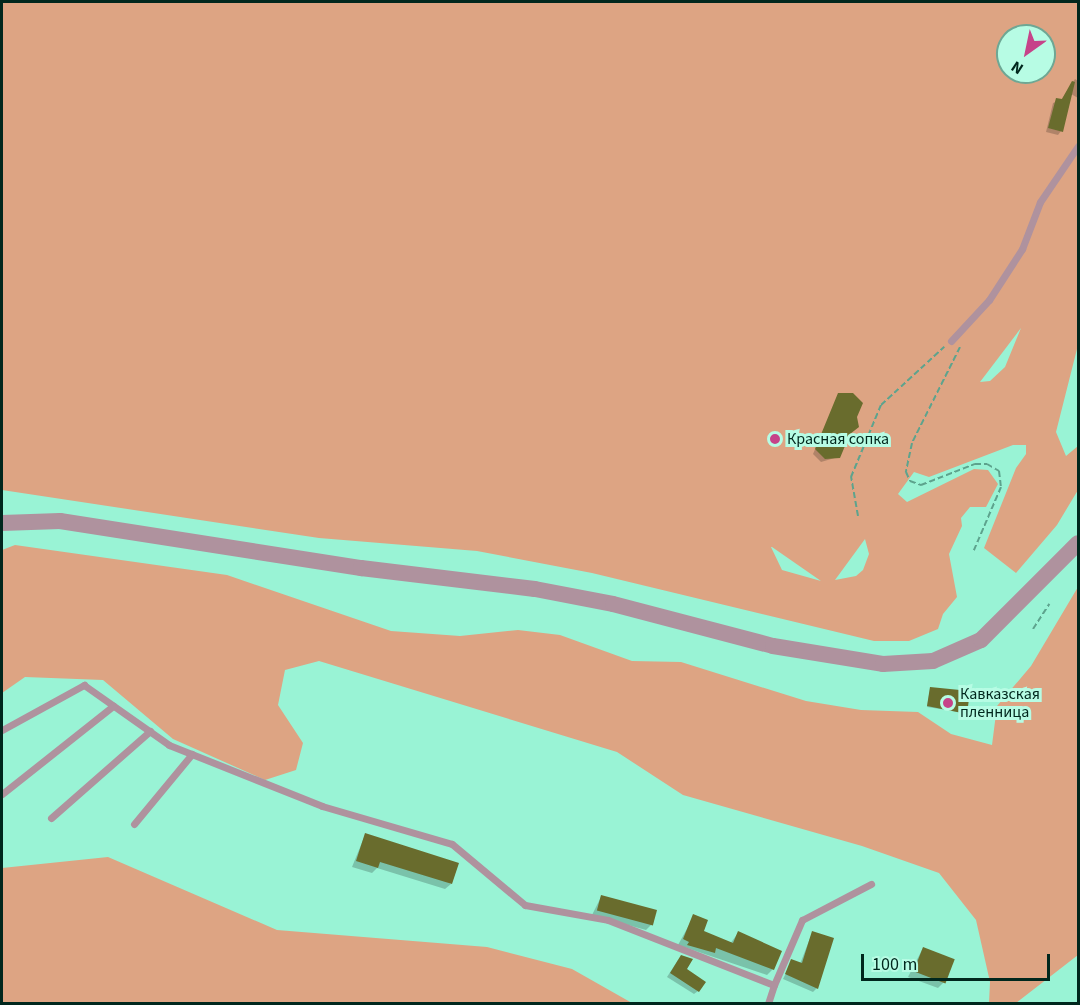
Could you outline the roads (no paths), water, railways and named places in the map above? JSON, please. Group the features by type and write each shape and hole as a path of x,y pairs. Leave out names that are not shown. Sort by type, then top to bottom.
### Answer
{"street":[{"path":"2,523 60,521 361,568 535,589 613,604 773,646 883,664 933,662 981,640 1077,544"}],"lane":[{"path":"951,341 989,300 1022,249 1040,202 1078,146"},
{"path":"2,730 84,685 150,731 192,754 322,806 452,844 525,905 608,920 774,985"},
{"path":"2,794 113,706"},
{"path":"51,818 150,731"},
{"path":"134,824 192,754"},
{"path":"768,1004 802,920 871,885"}],"place":[{"name":"Красная сопка","path":"775,439"},
{"name":"Кавказская пленница","path":"948,703"}]}
